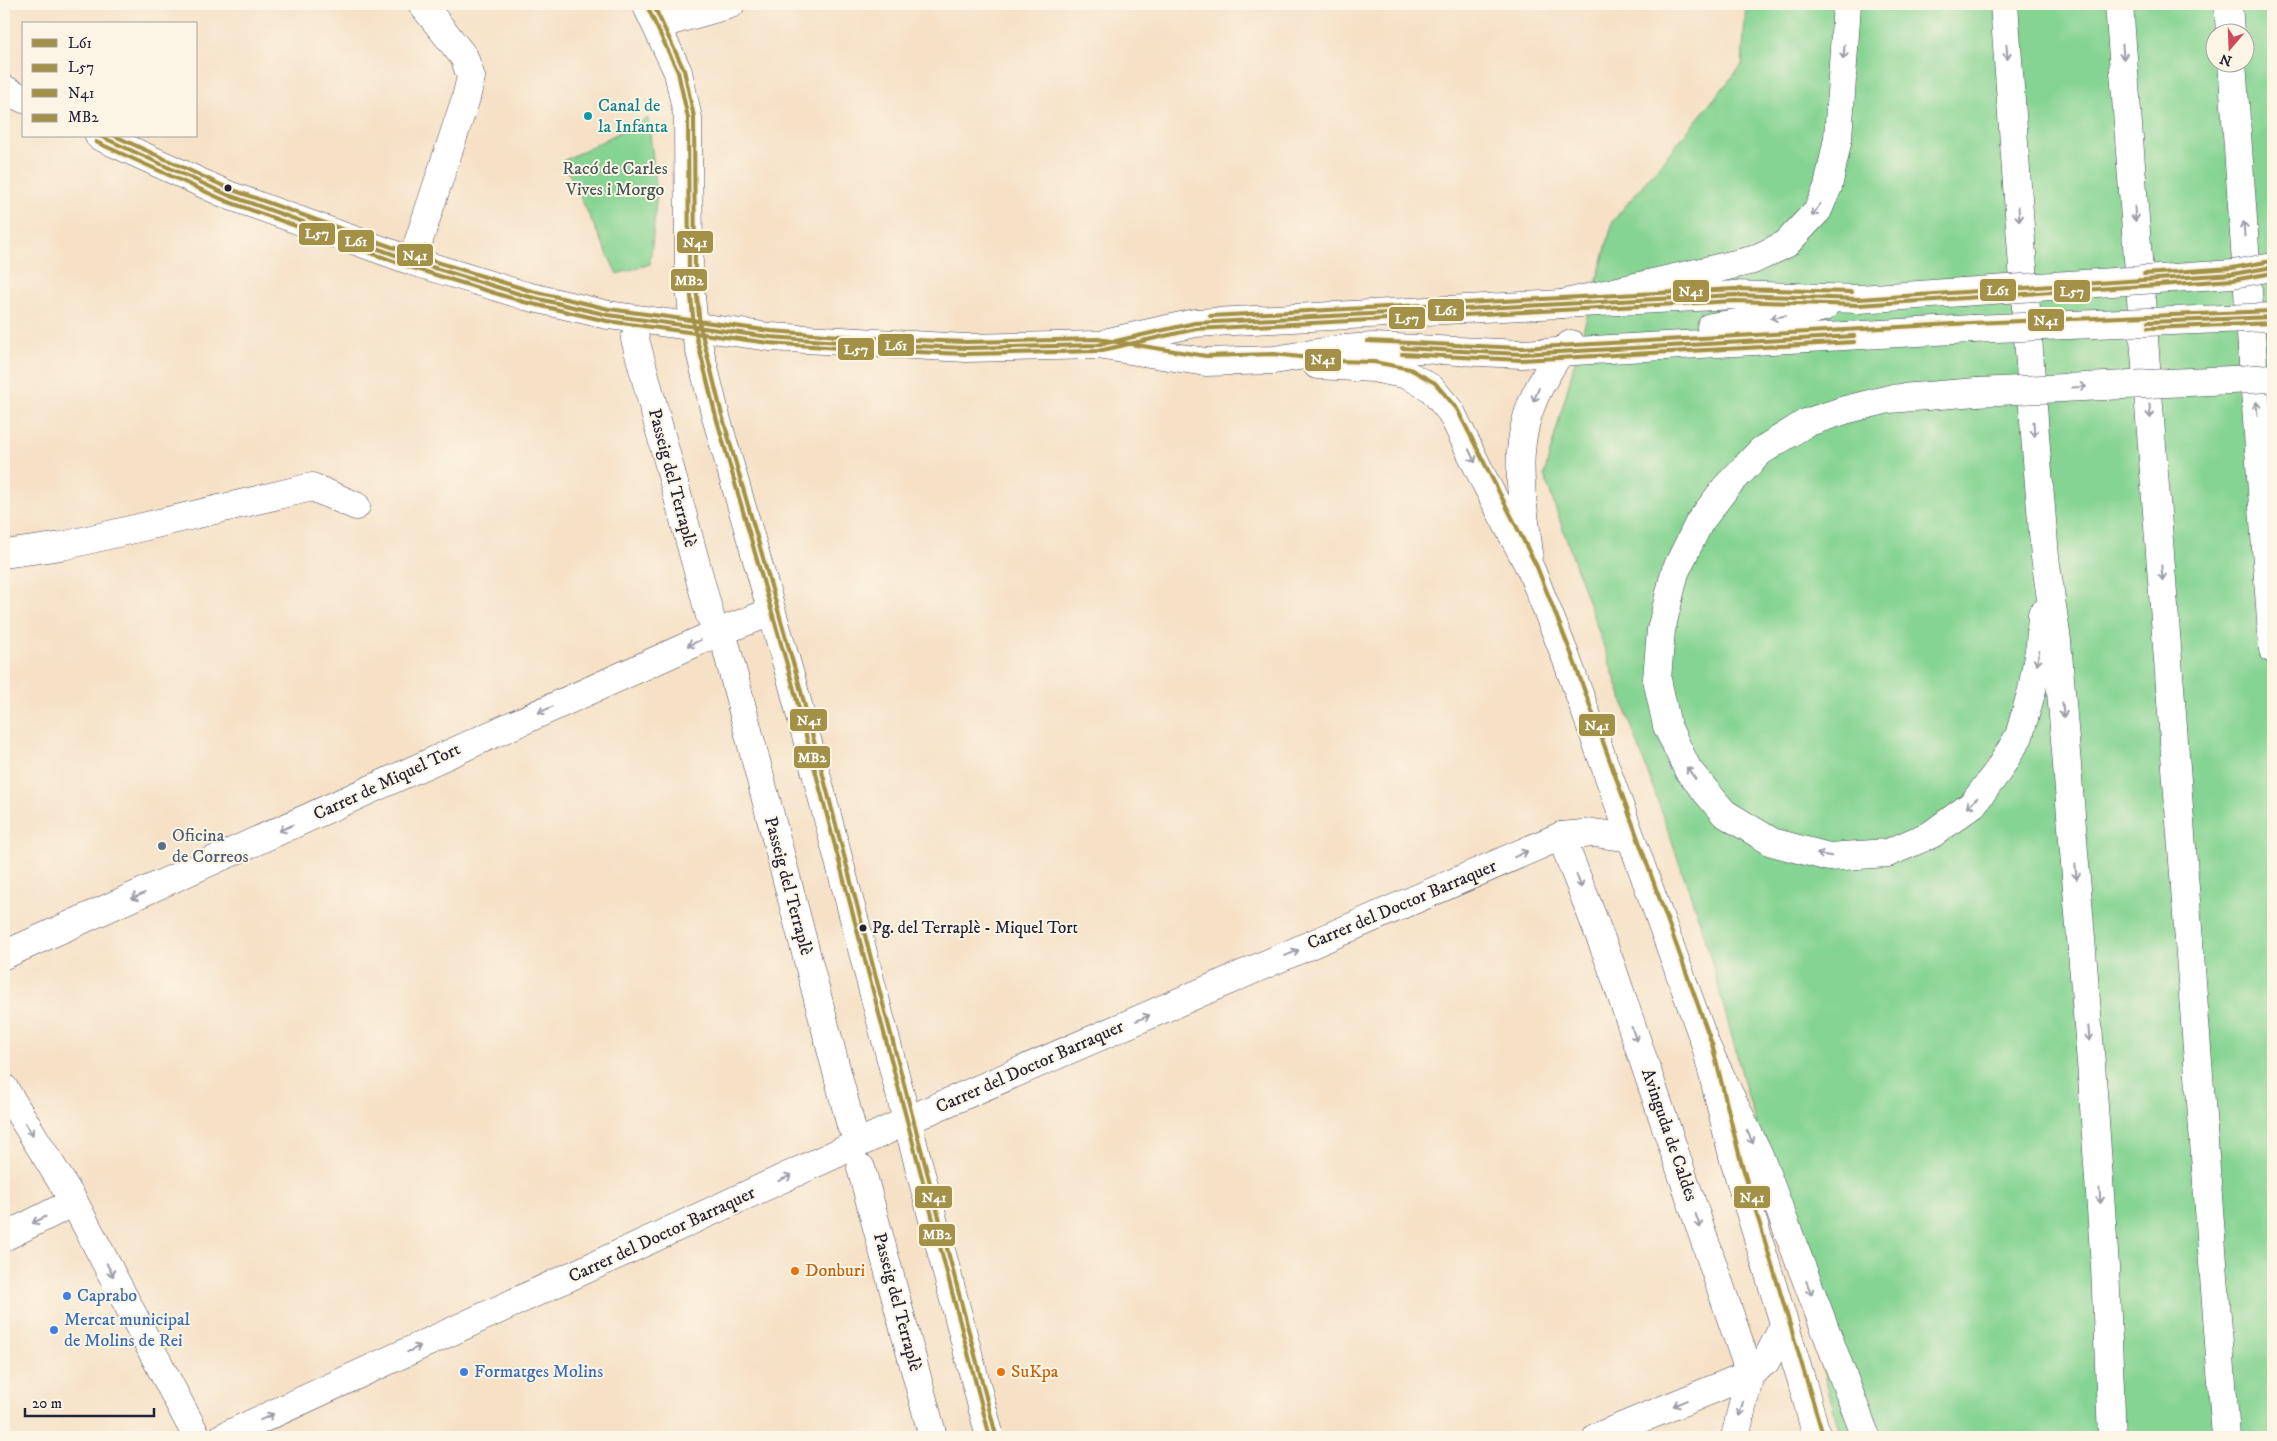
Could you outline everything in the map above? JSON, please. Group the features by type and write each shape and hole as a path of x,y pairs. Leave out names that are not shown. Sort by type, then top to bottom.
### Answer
{"main road":[{"path":"412,261 466,98 471,77 464,57 422,4"},
{"path":"731,4 652,14 678,72 688,118 689,276 694,327 716,417 792,682 990,1437"},
{"path":"1562,304 1753,260 1786,244 1818,210 1828,187 1838,138 1847,4"},
{"path":"2004,4 2045,557 2057,641 2091,1063 2105,1268 2112,1437"},
{"path":"2119,4 2226,1437"},
{"path":"2228,4 2229,22"},
{"path":"2233,72 2273,649"},
{"path":"4,89 22,99"},
{"path":"103,138 228,194 412,261 526,296 608,316 770,337 966,348 1098,345 1206,362 1274,360 1342,349 1374,347 1521,354 1972,329 2273,317"},
{"path":"1098,345 1195,323 1735,295 1860,299 2233,274 2273,267"},
{"path":"1531,570 1519,474 1522,433 1537,391 1560,352 1578,340 1600,332 1725,326 1797,314 1860,299"},
{"name":"Passeig del Terraplè","path":"635,339 710,616"},
{"path":"1274,360 1335,367 1373,368 1408,375 1431,388 1451,412 1482,478 1531,570 1565,655 1706,1046 1734,1160 1817,1437"},
{"path":"2045,557 2040,645 2032,690 2019,736 1998,771 1973,804 1932,834 1888,853 1829,857 1772,842 1724,813 1688,770 1667,726 1657,679 1661,630 1676,572 1699,523 1726,487 1761,451 1806,423 1845,410 1889,399 1977,392 2273,378"},
{"path":"4,554 62,546 312,487 356,506"},
{"name":"Carrer de Miquel Tort","path":"4,955 710,636 771,612"},
{"name":"Passeig del Terraplè","path":"726,646 851,1126"},
{"name":"Carrer del Doctor Barraquer","path":"223,1437 906,1122 1561,836 1594,833 1631,838"},
{"name":"Avinguda de Caldes","path":"1561,836 1611,965 1750,1374"},
{"path":"1706,1046 1759,1155 1866,1437"},
{"path":"4,1088 74,1202 197,1437"},
{"name":"Passeig del Terraplè","path":"861,1168 933,1437"},
{"path":"4,1237 74,1202"},
{"path":"1597,1437 1750,1374 1766,1361 1784,1326"},
{"path":"1735,1437 1750,1374"}],"green space":[{"path":"1746,4 2273,4 2273,1437 1841,1437 1703,931 1544,475 1613,221 1742,65"},
{"name":"Racó de Carles Vives i Morgo","path":"648,118 657,192 650,264 617,274 563,161"}],"transit line":[{"name":"MB2","path":"646,4 678,72 688,118 689,276 694,327 716,417 792,682 990,1437"},
{"name":"N41","path":"653,4 684,70 694,117 695,276 700,326 722,415 798,680 996,1435"},
{"name":"L61","path":"104,138 228,195 412,261 526,296 608,315 770,337 868,344 966,348 1098,345 1195,323 1735,295 1859,299 2233,274 2273,267"},
{"name":"N41","path":"119,138 230,189 414,255 528,290 609,309 771,331 868,338 966,342 1098,339 1206,356 1274,354 1335,361 1374,362 1410,369 1435,383 1457,409 1537,567 1571,653 1712,1044 1740,1158 1823,1435"},
{"name":"L57","path":"96,142 226,201 410,267 524,302 607,321 769,343 868,350 966,354 1098,351 1196,329 1735,301 1859,305 2233,280 2273,273"},
{"name":"N41","path":"2144,274 2232,268 2272,261"},
{"name":"N41","path":"1210,316 1735,289 1852,292"},
{"name":"N41","path":"1367,341 1521,348 1972,323 2273,311"},
{"name":"L61","path":"2148,322 2273,317"},
{"name":"L57","path":"2148,328 2273,323"},
{"name":"L61","path":"1402,348 1521,354 1854,336"},
{"name":"L57","path":"1402,354 1521,360 1854,342"}],"place":[{"name":"Canal de la Infanta","path":"588,116"},
{"name":"Oficina de Correos","path":"162,846"},
{"name":"Pg. del Terraplè - Miquel Tort","path":"863,928"},
{"name":"Donburi","path":"795,1271"},
{"name":"Caprabo","path":"67,1296"},
{"name":"Mercat municipal de Molins de Rei","path":"54,1330"},
{"name":"Formatges Molins","path":"464,1372"},
{"name":"SuKpa","path":"1001,1372"}]}
